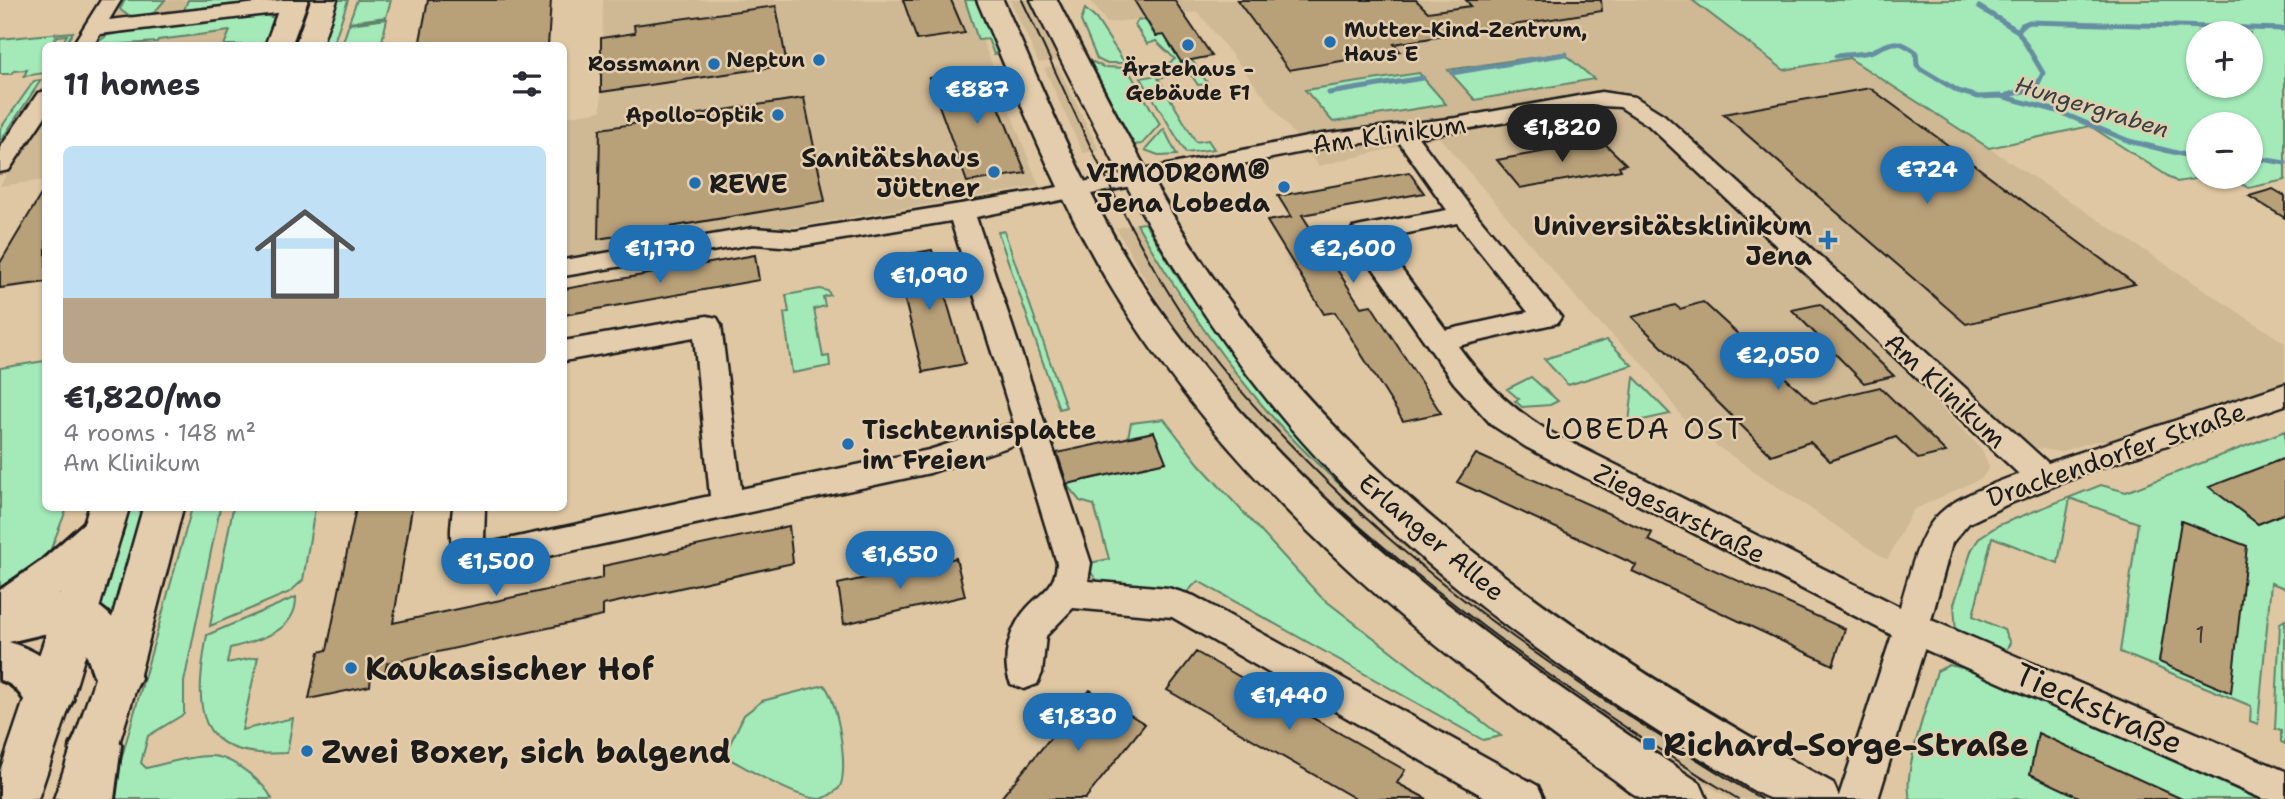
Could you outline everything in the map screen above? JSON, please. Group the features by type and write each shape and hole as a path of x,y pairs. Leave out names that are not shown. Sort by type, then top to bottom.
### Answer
{"highway":[{"path":"0,614 50,579 104,521"},
{"path":"0,625 44,615 74,615 85,619 103,639 117,678"},
{"path":"0,660 16,664 30,672 40,682 49,699"},
{"path":"89,799 96,745"}],"main road":[{"path":"309,42 324,0"},
{"path":"990,0 1046,131 1097,232 1145,314 1178,360 1238,432 1335,534 1408,600 1488,664 1683,799"},
{"name":"Erlanger Allee","path":"1044,0 1137,179 1216,308 1299,413 1404,520 1581,657 1682,722 1816,799"},
{"path":"279,42 294,2"},
{"path":"78,799 117,678 162,511"},
{"path":"14,799 49,699 104,521"}],"street":[{"path":"88,37 111,0"},
{"path":"88,37 294,2"},
{"name":"Am Klinikum","path":"1137,179 1322,141 1456,125 1601,99 1625,100 1646,111 2043,477"},
{"path":"0,165 42,104"},
{"path":"1408,140 1463,214 1548,317 1440,341"},
{"path":"567,267 753,236 795,239 1137,179"},
{"path":"961,211 1074,563 1074,578 1067,593 1030,634 1024,673"},
{"name":"Ziegesarstraße","path":"1463,214 1362,234 1464,376 1503,417 1537,439 1912,628"},
{"path":"567,350 707,325 727,505"},
{"name":"Drackendorfer Straße","path":"1858,799 1937,539 1946,526 1976,503 2043,477 2285,394"},
{"path":"469,511 467,545 484,556 930,461 1032,428"},
{"path":"1067,593 1168,602 1182,606 1524,799"},
{"name":"Tieckstraße","path":"1912,628 2285,789"}],"shaded area":[{"path":"122,0 275,0 258,42 95,42"},
{"path":"603,0 967,0 1039,186 567,265 567,117 601,111"},
{"path":"1010,0 1028,0 1058,60 1039,63"},
{"name":"Universitätsklinikum Jena","path":"1090,0 1692,0 1784,70 1849,58 1989,148 2285,343 2285,384 2137,437 2092,442 2060,452 2031,447 1958,392 1934,396 1937,403 1982,449 1989,468 1982,478 1913,510 1887,560 1690,428 1646,367 1591,315 1439,137 1319,166 1198,12 1107,23"},
{"path":"1058,66 1099,150 1083,153 1044,68"},
{"path":"42,121 42,180 0,185"},
{"path":"1137,224 1175,291 1223,358 1270,414 1338,483 1722,766 1775,799 1730,799 1574,701 1396,566 1298,475 1205,369 1159,303 1116,228"}],"green space":[{"path":"125,0 165,0 154,13 136,16 120,9"},
{"path":"188,0 272,0 234,7 235,4 184,10"},
{"path":"333,0 348,0 334,42 320,42"},
{"path":"357,0 391,0 386,17 349,22"},
{"path":"965,0 979,0 998,53 994,54 988,39 978,40"},
{"path":"1692,0 2285,0 2285,180 2263,185 2263,112 2186,112 2186,180 2177,182 2090,126 1989,148 1849,58 1784,70"},
{"path":"1085,9 1096,19 1125,63 1105,63 1097,59 1081,21"},
{"path":"263,14 274,18 275,26 269,42 225,42 230,31 157,42 98,42 108,35 136,30 138,27"},
{"path":"387,19 383,42 343,42 349,24"},
{"path":"1145,19 1155,36 1164,35 1181,62 1192,60 1208,84 1198,85 1192,76 1177,74 1166,65 1175,59 1156,41 1147,44 1135,25 1138,20"},
{"path":"73,32 67,42 63,42 67,35 57,36 52,42 42,42 42,73 24,76 27,70 0,74 0,39"},
{"path":"1563,53 1594,79 1475,100 1448,70"},
{"path":"1090,63 1103,67 1127,68 1160,124 1142,144 1133,145"},
{"path":"1167,73 1169,76 1158,78 1196,142 1208,140 1214,149 1186,153 1141,78"},
{"path":"1419,73 1446,104 1333,122 1305,90"},
{"path":"41,80 0,142 0,129 34,81"},
{"path":"1164,129 1177,155 1161,156 1145,150"},
{"path":"1145,223 1182,284 1239,357 1441,572 1330,476 1268,412 1214,345 1182,298 1137,224"},
{"path":"1004,231 1066,407 1059,409 998,232"},
{"path":"820,289 828,291 830,295 823,297 825,306 814,309 823,357 829,356 830,366 792,373 784,313 789,312 786,295"},
{"path":"1607,340 1632,365 1568,385 1544,359"},
{"path":"42,361 42,511 66,511 50,551 0,602 0,368"},
{"path":"1531,377 1558,401 1550,405 1522,407 1515,401 1519,399 1507,389"},
{"path":"1634,377 1670,414 1629,423"},
{"path":"1164,419 1199,464 1321,597 1501,736 1483,740 1198,581 1183,596 1117,588 1098,582 1085,564 1109,559 1094,505 1080,501 1066,484 1166,462 1154,432 1128,437 1131,423"},
{"path":"2285,431 2285,588 2271,583 2258,724 2250,721 2251,706 2120,652 2138,523 2070,498 2058,563 1992,537 1973,616 2004,630 2010,643 2004,654 1956,633 1954,604 1972,549 1980,537 1999,525 2101,485 2126,492"},
{"path":"125,511 147,511 117,618 112,619 97,609 98,590"},
{"path":"191,511 219,511 184,682 184,714 148,736 141,763 146,768 196,757 219,757 246,771 262,785 272,799 110,799"},
{"path":"232,511 314,511 303,580 290,592 210,626"},
{"path":"296,597 295,609 283,627 263,638 230,648 227,663 258,657 242,730 293,718 287,753 256,753 233,748 217,738 207,724 202,706 201,686 207,635"},
{"path":"2285,620 2285,744 2281,742 2281,731 2275,729 2280,623"},
{"path":"1949,665 1967,669 2258,799 1910,799 1910,771 1923,717 1937,671"},
{"path":"824,685 833,704 843,752 842,780 833,793 821,799 799,794 724,756 744,715 762,701"}],"building":[{"path":"428,0 551,0 548,42 420,42"},
{"path":"903,0 951,0 965,33 917,40"},
{"name":"Ärztehaus - Gebäude F1","path":"1134,0 1174,0 1212,56 1181,62 1164,35 1156,36"},
{"path":"1237,0 1416,0 1428,12 1471,6 1466,0 1601,0 1602,11 1394,44 1400,51 1289,70"},
{"path":"776,6 787,65 601,92 601,38 635,33 634,25"},
{"path":"984,70 1026,173 967,182 929,78"},
{"path":"1870,88 2135,284 1966,324 1723,114"},
{"path":"804,98 825,201 598,239 600,129"},
{"path":"1602,141 1626,164 1619,166 1621,170 1520,188 1497,160"},
{"path":"1409,172 1424,193 1302,215 1361,307 1371,305 1441,413 1403,421 1335,312 1324,314 1267,221 1291,217 1278,196"},
{"path":"2273,189 2285,196 2285,218 2249,196"},
{"path":"42,193 42,283 0,288 0,263"},
{"path":"932,250 965,364 923,372 894,257"},
{"path":"755,255 759,280 567,314 567,288"},
{"path":"1703,302 1813,403 1880,387 1946,452 1918,459 1896,437 1830,461 1810,442 1771,455 1632,317 1675,305 1680,309"},
{"path":"1820,304 1894,376 1864,383 1792,310"},
{"path":"1154,432 1166,462 1067,484 1057,453"},
{"path":"1476,454 1652,533 1648,540 1845,629 1833,665 1632,571 1636,565 1457,482"},
{"path":"2285,458 2285,513 2258,524 2209,487"},
{"path":"355,511 412,511 393,623 603,578 603,566 789,526 793,563 603,605 603,616 387,663 385,672 371,675 370,686 309,699 319,652 327,650"},
{"path":"2181,521 2247,546 2231,693 2159,662"},
{"path":"956,558 965,596 844,624 838,584"},
{"path":"1196,652 1405,770 1397,783 1427,799 1356,799 1167,690"},
{"path":"1090,690 1145,724 1085,799 1000,799"},
{"path":"2038,733 2182,799 2083,799 2030,774"}],"waterway":[{"path":"1979,7 2018,31"},
{"path":"2018,31 2022,25 2029,22 2285,29"},
{"path":"2007,95 2036,88 2043,73 2018,31"},
{"name":"Hungergraben","path":"1836,56 1871,52 1892,43 1900,43 1916,52 1917,65 1921,69 1958,91 1978,97 2001,96 2057,111 2129,141 2186,155"},
{"name":"Hungergraben","path":"1452,73 1566,54"},
{"name":"Hungergraben","path":"1329,93 1423,78"},
{"name":"Hungergraben","path":"2263,159 2285,163"}],"tram line":[{"path":"1022,0 1137,238 1182,314 1206,348 1260,413 1342,496 1454,592 1574,679 1761,799"},
{"path":"1340,509 1434,589 1532,663 1634,733 1738,799"}],"place":[{"name":"Mutter-Kind-Zentrum, Haus E","path":"1330,42"},
{"name":"Ärztehaus - Gebäude F1","path":"1188,45"},
{"name":"Neptun","path":"819,60"},
{"name":"Rossmann","path":"714,64"},
{"name":"Apollo-Optik","path":"778,115"},
{"name":"Sanitätshaus Jüttner","path":"994,172"},
{"name":"REWE","path":"695,183"},
{"name":"VIMODROM® Jena Lobeda","path":"1284,187"},
{"name":"Universitätsklinikum Jena","path":"1828,240"},
{"name":"Tischtennisplatte im Freien","path":"848,444"},
{"name":"Kaukasischer Hof","path":"351,668"},
{"name":"Richard-Sorge-Straße","path":"1649,744"},
{"name":"Zwei Boxer, sich balgend","path":"307,751"}],"district":[{"name":"LOBEDA OST","path":"1645,428"}]}
